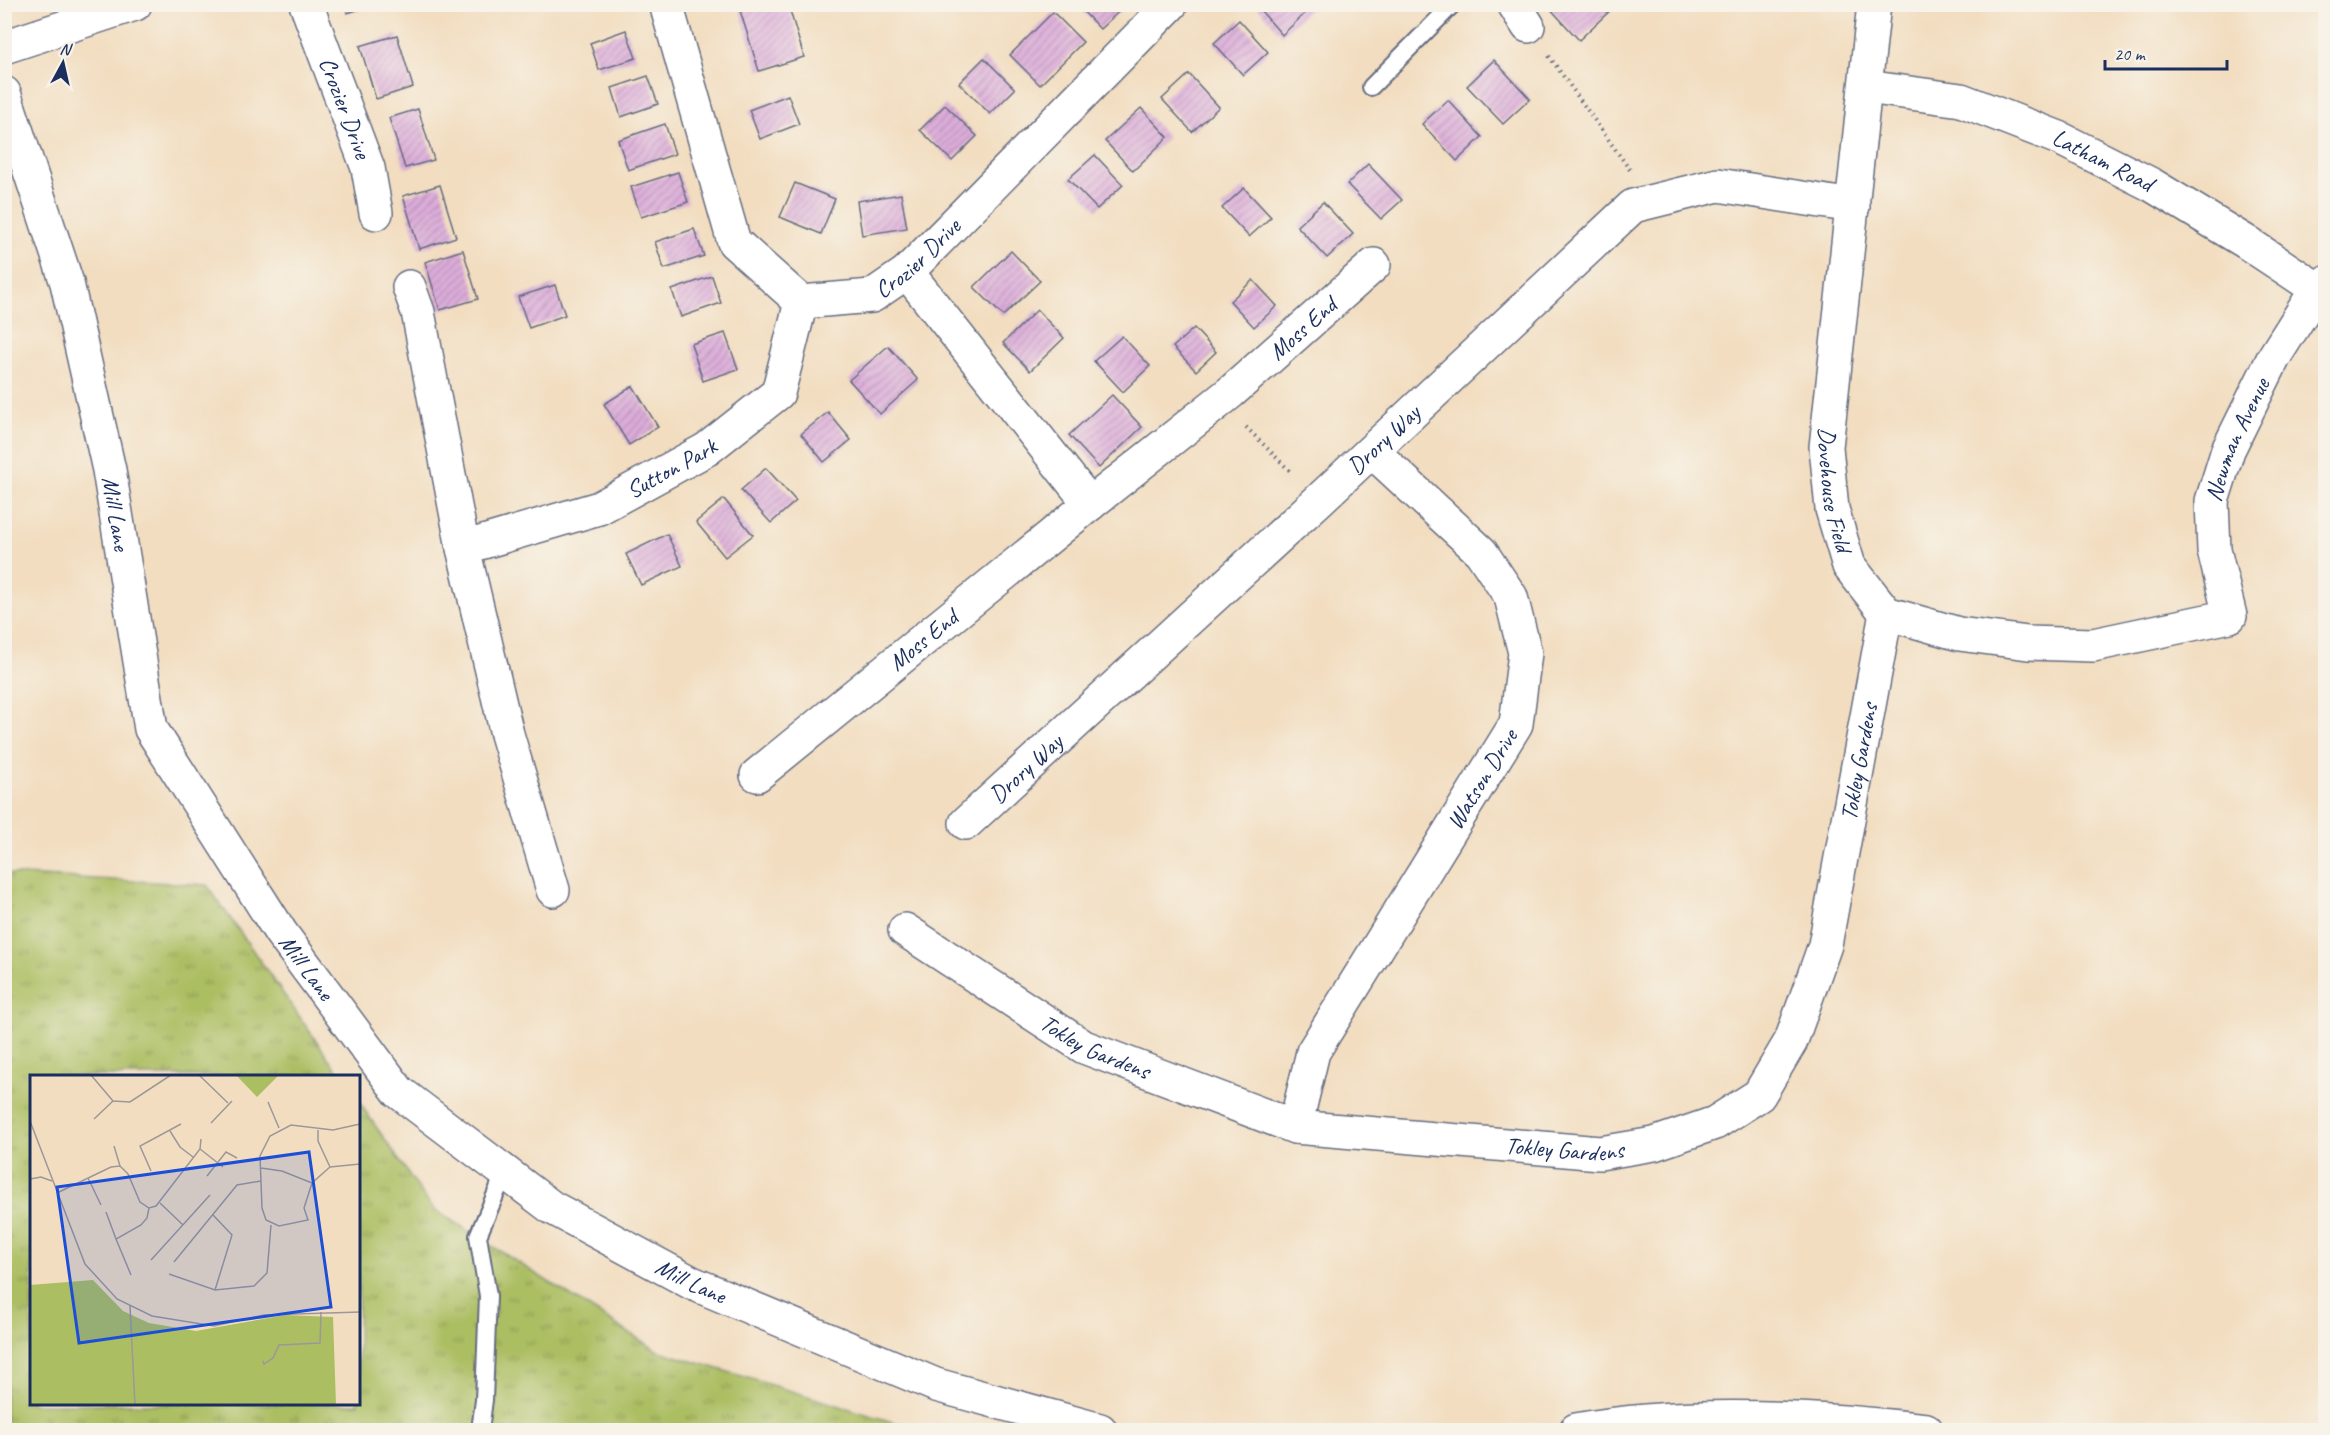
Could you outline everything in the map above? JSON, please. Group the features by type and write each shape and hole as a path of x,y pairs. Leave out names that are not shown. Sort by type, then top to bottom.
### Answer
{"street":[{"path":"4,47 135,4"},
{"name":"Crozier Drive","path":"306,4 368,168 376,213"},
{"path":"666,4 734,242 801,302"},
{"name":"Crozier Drive","path":"801,302 872,296 907,272 1171,4"},
{"name":"Dovehouse Field","path":"1874,4 1826,447 1832,509 1849,566 1886,613"},
{"name":"Latham Road","path":"1866,87 1961,100 2059,138 2152,185 2321,286"},
{"name":"Mill Lane","path":"4,93 67,283 109,470 151,729 281,933 399,1092 551,1207 692,1283 936,1385 1100,1431"},
{"name":"Drory Way","path":"966,823 1372,451 1633,206 1718,185 1853,206"},
{"name":"Moss End","path":"757,775 1220,401 1374,265"},
{"path":"907,272 1090,504"},
{"name":"Newman Avenue","path":"1886,613 1959,634 2028,643 2093,645 2230,616 2214,550 2212,501 2228,450 2274,357 2321,286"},
{"path":"409,287 418,312 463,548 507,734 554,890"},
{"name":"Sutton Park","path":"463,548 599,508 707,449 778,393 801,302"},
{"name":"Watson Drive","path":"1295,1127 1313,1053 1516,724 1524,653 1510,597 1481,552 1372,451"},
{"name":"Tokley Gardens","path":"905,930 1084,1047 1295,1127 1600,1153 1654,1144 1715,1123 1759,1095 1791,1041 1825,945 1886,613"},
{"path":"1576,1431 1602,1426 1713,1417 1871,1424 1926,1431"}],"lane":[{"path":"1371,87 1453,4"},
{"path":"480,1431 488,1296 478,1236 505,1172"}],"path":[{"path":"1521,15 1623,161 1656,201"},
{"path":"1220,401 1319,500"}],"green space":[{"path":"4,874 207,885 340,1075 30,1075 30,1405 360,1405 360,1103 432,1208 656,1350 919,1430 5,1430"}],"building":[{"path":"345,4 374,4 374,5 347,13"},
{"path":"738,4 788,4 804,57 759,71"},
{"path":"1076,4 1127,4 1100,29"},
{"path":"1255,4 1315,4 1282,35"},
{"path":"1546,4 1617,4 1579,40"},
{"path":"1053,12 1083,42 1040,85 1010,55"},
{"path":"1239,20 1268,52 1243,75 1214,43"},
{"path":"626,30 636,58 599,70 590,43"},
{"path":"397,35 413,87 376,99 360,46"},
{"path":"984,58 1015,89 990,114 959,83"},
{"path":"1494,60 1530,99 1503,124 1467,86"},
{"path":"1189,74 1219,107 1192,132 1162,99"},
{"path":"648,76 658,104 621,117 612,88"},
{"path":"788,95 799,124 760,139 749,110"},
{"path":"1448,100 1482,137 1457,161 1422,124"},
{"path":"945,105 977,136 952,161 920,130"},
{"path":"1141,108 1168,137 1133,171 1105,141"},
{"path":"418,109 434,160 405,168 389,118"},
{"path":"665,124 675,154 628,170 618,140"},
{"path":"1095,155 1123,185 1097,209 1068,179"},
{"path":"1368,164 1402,200 1381,219 1347,184"},
{"path":"678,172 688,202 641,217 631,187"},
{"path":"795,183 835,199 821,234 780,217"},
{"path":"440,185 456,237 419,249 403,196"},
{"path":"1244,188 1271,217 1249,237 1222,208"},
{"path":"901,194 907,228 862,235 857,201"},
{"path":"1323,202 1353,234 1327,258 1297,226"},
{"path":"694,229 704,256 664,269 655,242"},
{"path":"463,250 478,299 440,310 425,262"},
{"path":"1011,251 1040,281 1003,316 974,287"},
{"path":"712,276 721,303 681,317 672,290"},
{"path":"1253,280 1277,306 1254,327 1230,301"},
{"path":"555,285 565,315 529,328 518,297"},
{"path":"1037,310 1064,338 1030,371 1003,343"},
{"path":"1194,328 1216,352 1196,371 1173,347"},
{"path":"725,333 738,369 703,381 691,344"},
{"path":"1122,336 1150,366 1123,392 1094,361"},
{"path":"888,346 918,380 880,414 849,380"},
{"path":"633,386 658,427 629,445 604,404"},
{"path":"1112,395 1142,427 1099,468 1069,435"},
{"path":"828,412 851,440 824,462 801,434"},
{"path":"766,468 796,501 771,523 741,490"},
{"path":"724,499 753,535 725,557 696,522"},
{"path":"667,534 682,566 641,585 626,554"}]}
